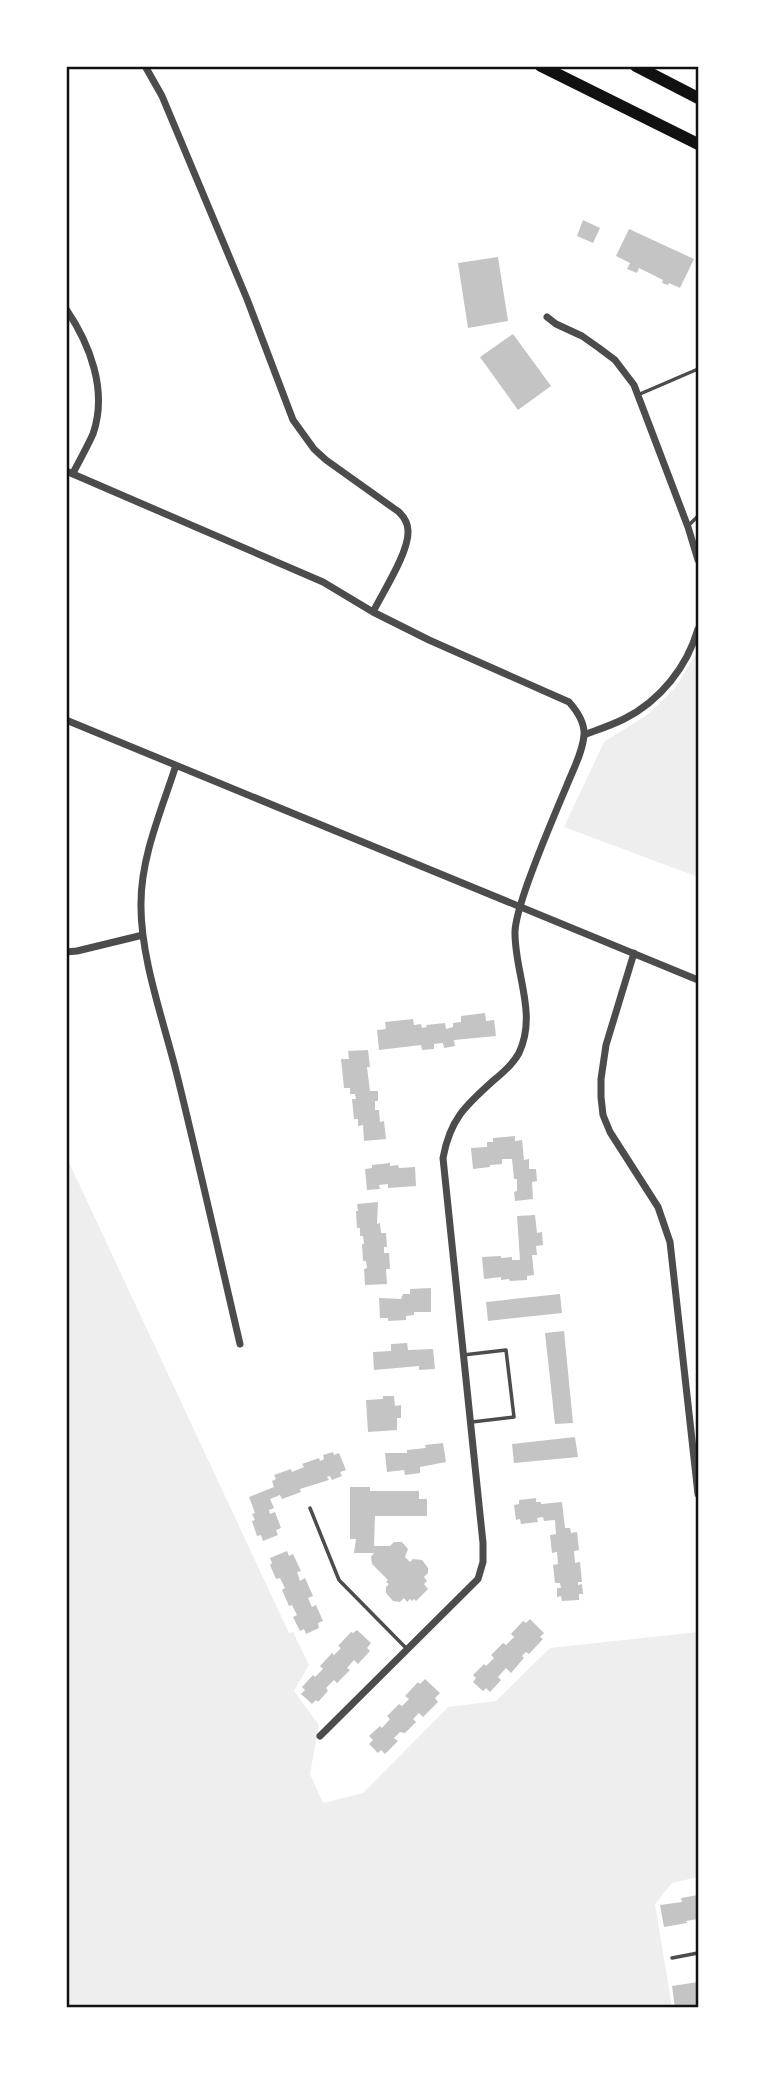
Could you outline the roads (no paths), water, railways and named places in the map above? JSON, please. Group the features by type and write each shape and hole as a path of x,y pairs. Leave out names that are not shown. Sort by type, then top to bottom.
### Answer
{"highway":[{"path":"541,66 698,144"},
{"path":"636,66 698,97"}],"street":[{"path":"145,66 162,96 247,299 293,420 308,442 326,460 399,512 406,520 408,531 405,548 373,612"},
{"path":"66,309 85,342 97,378 99,397 93,432 70,472 323,582 373,612 569,702 577,710 582,722 584,735 576,761 532,870 515,929 526,1008 525,1036 511,1066 459,1114 449,1134 443,1158 483,1562 478,1579 320,1736"},
{"path":"547,317 582,336 615,360 634,385 698,560"},
{"path":"584,735 626,718 649,703 678,673 693,646 698,629"},
{"path":"66,720 698,980"},
{"path":"176,765 145,868 141,904 144,935 156,996 193,1139 240,1344"},
{"path":"66,952 144,935"},
{"path":"634,953 606,1045 601,1079 603,1115 610,1132 658,1207 670,1242 698,1494"}],"lane":[{"path":"638,395 698,369"},
{"path":"688,527 698,516"},
{"path":"463,1355 506,1350 514,1417 470,1422"},
{"path":"310,1508 339,1580 407,1650"},
{"path":"672,1958 698,1953"}]}
